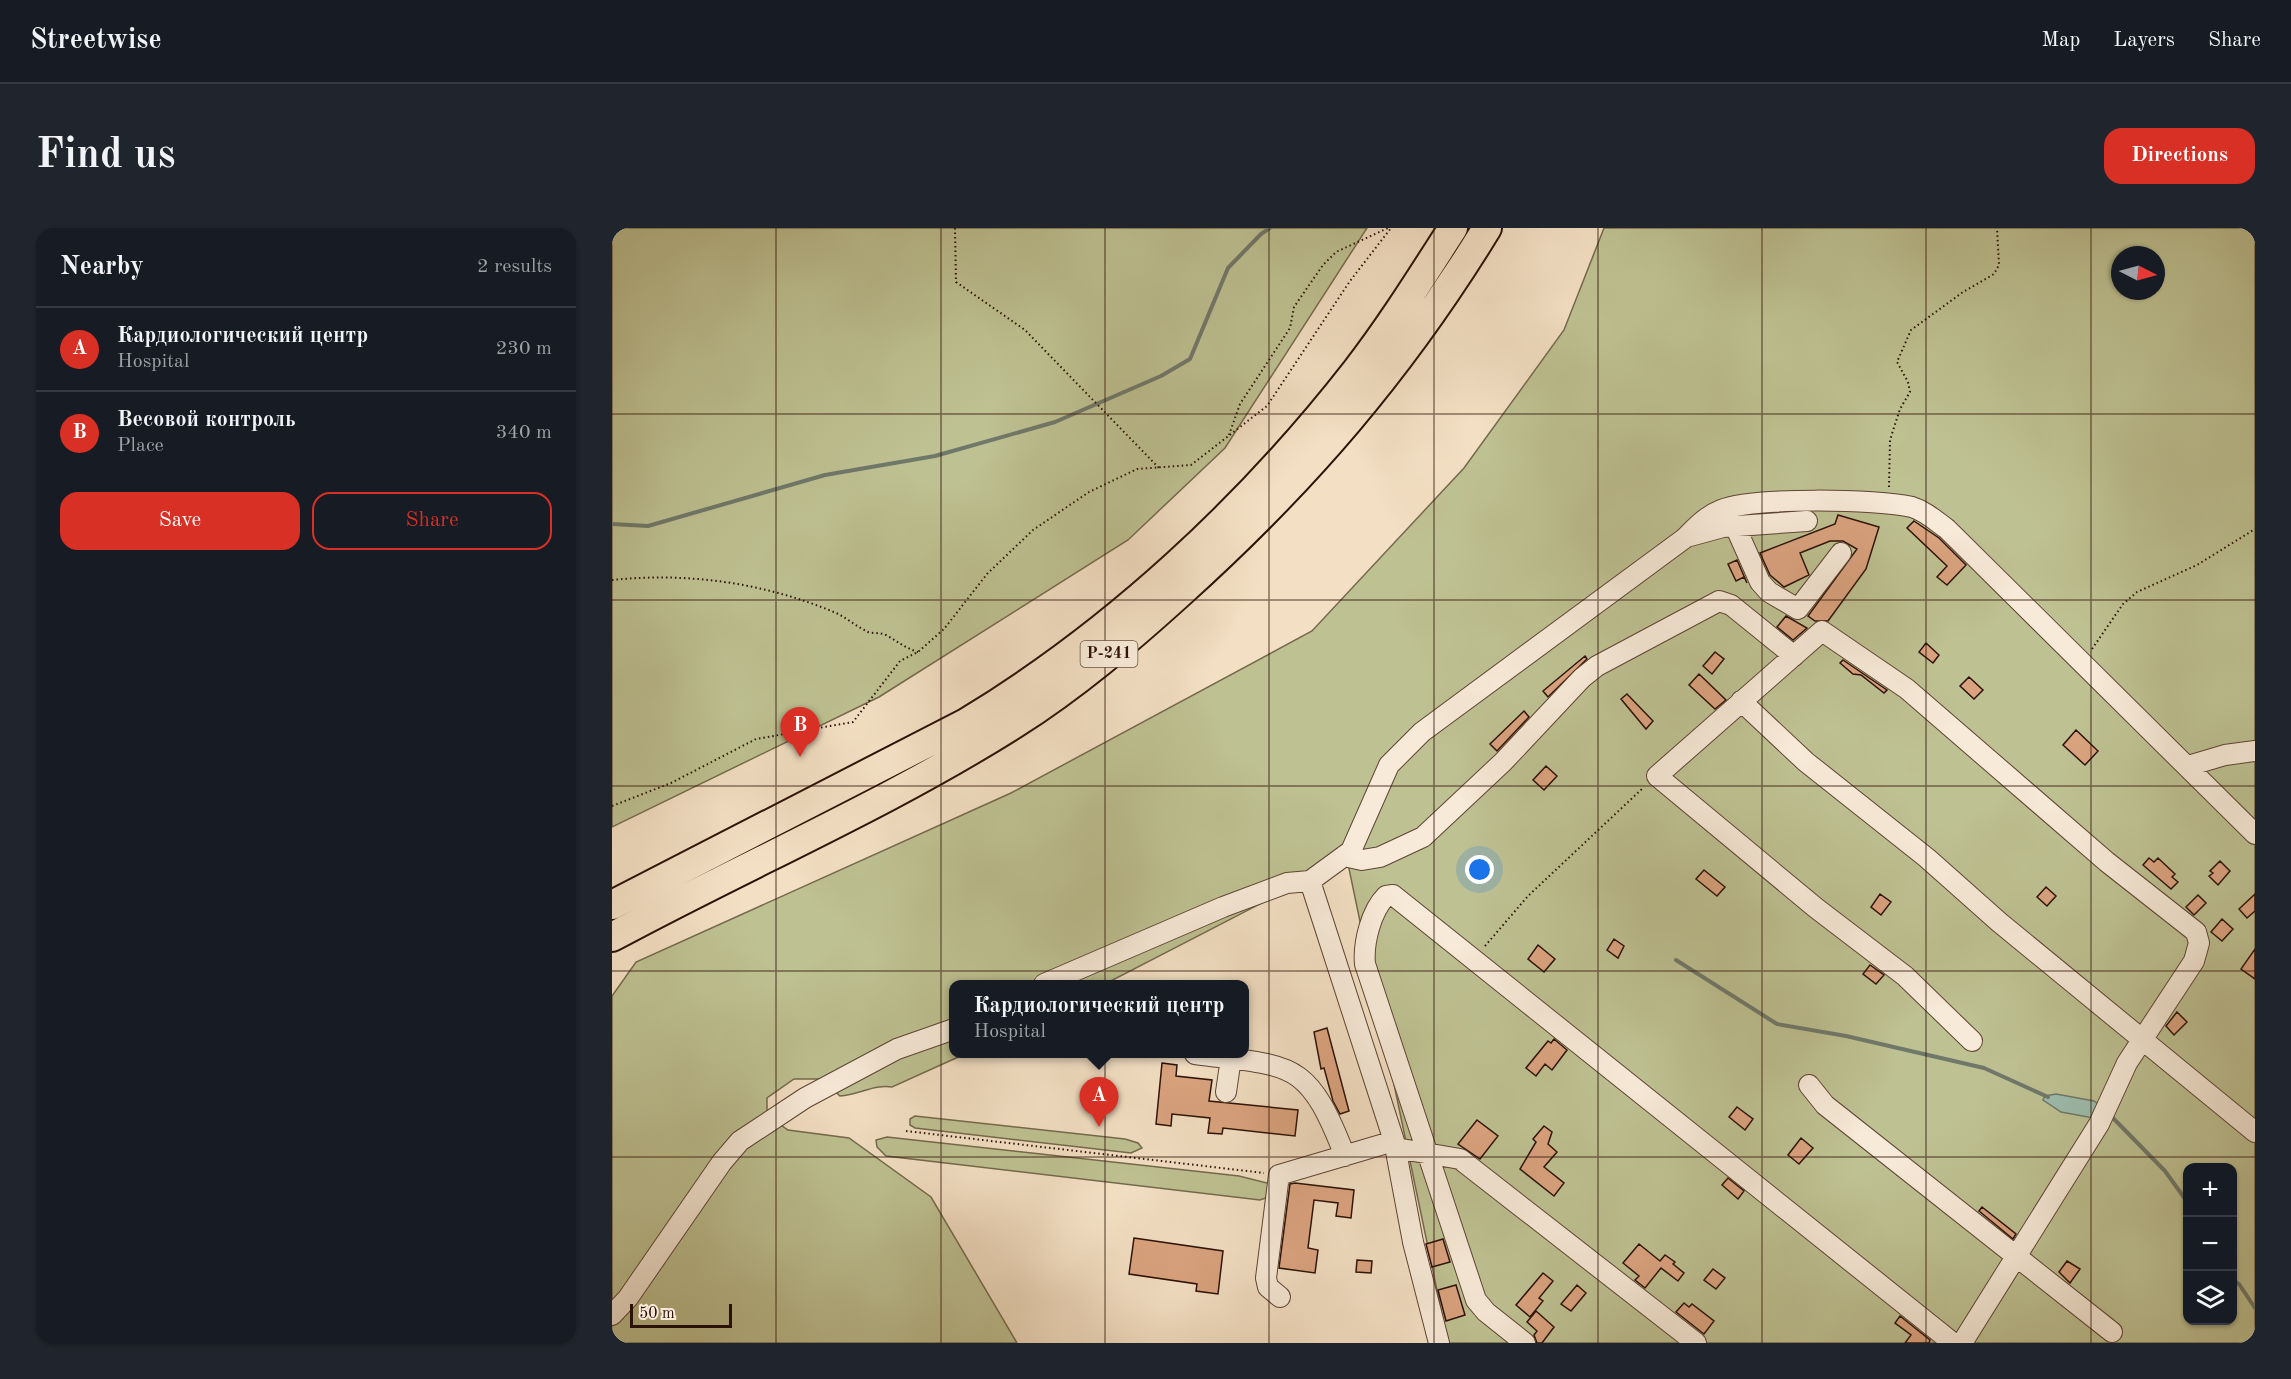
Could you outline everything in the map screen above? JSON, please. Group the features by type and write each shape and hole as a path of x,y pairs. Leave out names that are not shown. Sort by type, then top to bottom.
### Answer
{"highway":[{"name":"Р-241","path":"612,905 966,723 1017,692 1105,625 1209,532 1318,417 1357,369 1453,228"},
{"name":"Р-241","path":"612,937 930,774 1015,724 1075,681 1129,638 1217,560 1339,435 1415,336 1486,228"}],"lane":[{"path":"1053,980 1223,907 1287,883 1310,881 1351,851 1389,765 1422,732 1685,538 1705,518 1722,509 1745,504 1782,501 1888,504 1914,508 1947,529 2083,661 2255,834"},
{"path":"1685,538 1709,529 1807,521"},
{"path":"1735,526 1760,582 1769,592 1798,609 1841,553"},
{"path":"1344,856 1362,860 1380,857 1413,844 1503,762 1582,678 1597,666 1719,601 1731,605 1794,656"},
{"path":"1962,1343 2099,1124 2115,1085 2194,961 2199,943 2196,932 2107,862 1907,689 1822,632 1657,776 1816,908 1905,976 1972,1041"},
{"path":"1741,701 1806,762 1927,858 2000,922 2255,1132"},
{"path":"2188,766 2225,754 2255,751"},
{"path":"1310,881 1395,1144 1413,1242 1439,1343"},
{"path":"1525,1343 1486,1312 1476,1300 1365,964 1367,938 1379,903 1386,896 1393,895 1953,1343"},
{"path":"612,1315 628,1298 722,1162 740,1141 804,1098 897,1049 949,1031"},
{"path":"1190,1058 1231,1058 1283,1067 1300,1075 1318,1096 1345,1156"},
{"path":"1226,1092 1231,1058"},
{"path":"1809,1085 1825,1104 2112,1332"},
{"path":"1280,1297 1268,1287 1266,1278 1279,1175 1395,1144 1460,1159 1696,1343"}],"path":[{"path":"955,228 956,282 1025,330 1159,468"},
{"path":"1228,435 1240,404 1290,328 1294,307 1323,265 1336,252 1390,228"},
{"path":"612,806 671,783 756,739 853,722 900,661 918,652 944,629 987,573 1033,530 1089,492 1137,469 1191,465 1267,406 1350,281 1390,228"},
{"path":"1888,504 1890,440 1900,409 1910,392 1908,382 1897,362 1911,330 1963,292 1994,274 1999,265 1997,228"},
{"path":"2083,661 2123,604 2137,592 2197,565 2255,529"},
{"path":"612,580 639,577 703,579 780,593 838,614 869,632 885,634 901,647 918,652"},
{"path":"1474,960 1528,896 1657,776"},
{"path":"906,1131 1279,1175"}],"green space":[{"path":"612,228 1367,228 1225,448 1128,540 879,697 612,827"},
{"path":"1604,228 2255,228 2255,1343 1448,1343 1347,859 1113,980 949,980 949,1058 956,1058 892,1087 879,1087 840,1096 821,1079 794,1079 767,1098 767,1115 788,1130 849,1138 931,1197 1017,1343 612,1343 612,996 636,962 1011,793 1312,631 1464,468 1564,330"},
{"path":"915,1116 1125,1139 1138,1143 1142,1148 1131,1153 915,1128 910,1125 910,1119"},
{"path":"887,1137 1239,1176 1271,1184 1269,1197 1260,1200 886,1156 877,1147 876,1140"}],"shaded area":[{"path":"2056,1094 2094,1101 2098,1104 2093,1118 2061,1112 2043,1100 2045,1096"}],"building":[{"path":"1838,515 1879,527 1866,569 1828,621 1815,621 1808,616 1857,549 1843,541 1830,541 1800,553 1809,575 1784,587 1770,575 1760,553 1835,524"},
{"path":"1914,521 1939,538 1966,565 1947,585 1937,577 1947,566 1907,528"},
{"path":"1737,560 1747,583 1744,577 1736,581 1728,564"},
{"path":"1786,616 1807,628 1793,640 1777,627"},
{"path":"1926,643 1939,655 1933,663 1919,652"},
{"path":"1715,652 1724,659 1712,674 1703,666"},
{"path":"1585,656 1587,659 1548,697 1543,691"},
{"path":"1843,660 1887,690 1884,693 1861,675 1853,674 1840,663"},
{"path":"1699,674 1726,700 1715,709 1689,685"},
{"path":"1969,677 1983,690 1974,699 1960,686"},
{"path":"1627,694 1653,721 1646,729 1621,699"},
{"path":"1524,711 1529,717 1497,751 1490,744"},
{"path":"2076,730 2098,751 2085,765 2063,745"},
{"path":"1546,766 1557,776 1544,790 1533,780"},
{"path":"2149,858 2154,862 2158,858 2175,874 2172,877 2178,882 2171,889 2143,865"},
{"path":"2220,861 2230,871 2218,885 2209,876 2213,873 2210,871"},
{"path":"1704,870 1725,887 1717,896 1696,879"},
{"path":"2046,887 2056,896 2047,906 2037,897"},
{"path":"1880,894 1891,902 1881,915 1871,907"},
{"path":"2255,894 2255,911 2247,918 2239,909"},
{"path":"2198,895 2206,903 2194,915 2186,907"},
{"path":"2222,919 2233,929 2222,941 2211,932"},
{"path":"1614,939 1624,946 1618,958 1607,950"},
{"path":"1538,945 1555,959 1544,972 1528,959"},
{"path":"2255,949 2255,979 2241,969"},
{"path":"1870,965 1884,975 1876,984 1863,974"},
{"path":"2177,1012 2187,1022 2174,1035 2166,1026"},
{"path":"1327,1028 1349,1111 1340,1114 1333,1101 1324,1068 1321,1069 1314,1032"},
{"path":"1554,1039 1567,1050 1552,1070 1545,1064 1536,1076 1526,1068 1548,1041 1551,1043"},
{"path":"1162,1063 1177,1065 1176,1076 1212,1080 1209,1101 1298,1110 1295,1136 1223,1128 1222,1134 1208,1133 1210,1118 1172,1114 1171,1126 1156,1124"},
{"path":"1737,1107 1753,1119 1745,1130 1729,1117"},
{"path":"1477,1120 1498,1136 1480,1159 1458,1144"},
{"path":"1544,1126 1552,1132 1548,1144 1557,1152 1544,1167 1564,1183 1554,1196 1520,1169 1536,1142 1533,1139"},
{"path":"1801,1138 1813,1148 1799,1164 1788,1155"},
{"path":"1728,1178 1744,1191 1738,1199 1722,1185"},
{"path":"1290,1184 1354,1190 1351,1218 1336,1216 1338,1203 1314,1200 1308,1248 1318,1250 1315,1273 1279,1268"},
{"path":"1982,1207 2016,1234 2013,1239 1979,1211"},
{"path":"1134,1238 1223,1251 1218,1294 1196,1291 1197,1284 1129,1274"},
{"path":"1443,1239 1450,1262 1432,1267 1426,1244"},
{"path":"1639,1244 1660,1261 1665,1255 1675,1262 1673,1264 1684,1273 1678,1281 1661,1268 1645,1288 1635,1280 1639,1276 1623,1263"},
{"path":"1357,1260 1372,1261 1371,1273 1356,1272"},
{"path":"2067,1261 2080,1269 2070,1283 2059,1272"},
{"path":"1713,1269 1725,1278 1716,1289 1704,1280"},
{"path":"1543,1273 1553,1281 1539,1298 1543,1301 1530,1317 1516,1305"},
{"path":"1456,1285 1465,1315 1446,1321 1438,1290"},
{"path":"1577,1285 1586,1293 1571,1311 1561,1304"},
{"path":"1684,1303 1689,1307 1692,1304 1714,1321 1704,1334 1676,1312"},
{"path":"1536,1311 1554,1327 1542,1343 1537,1343 1534,1335 1537,1331 1527,1322"},
{"path":"1900,1316 1930,1340 1929,1343 1905,1343 1911,1335 1895,1323"}],"waterway":[{"path":"612,524 648,526 825,475 935,456 1055,422 1161,376 1190,359 1228,268 1261,234 1270,228"},
{"path":"1676,960 1777,1024 1846,1036 1984,1068 2048,1097"},
{"path":"2111,1116 2165,1171 2183,1196"},
{"path":"2237,1283 2255,1308"}],"place":[{"name":"Весовой контроль","path":"800,757"},
{"name":"Кардиологический центр","path":"1099,1127"}]}
